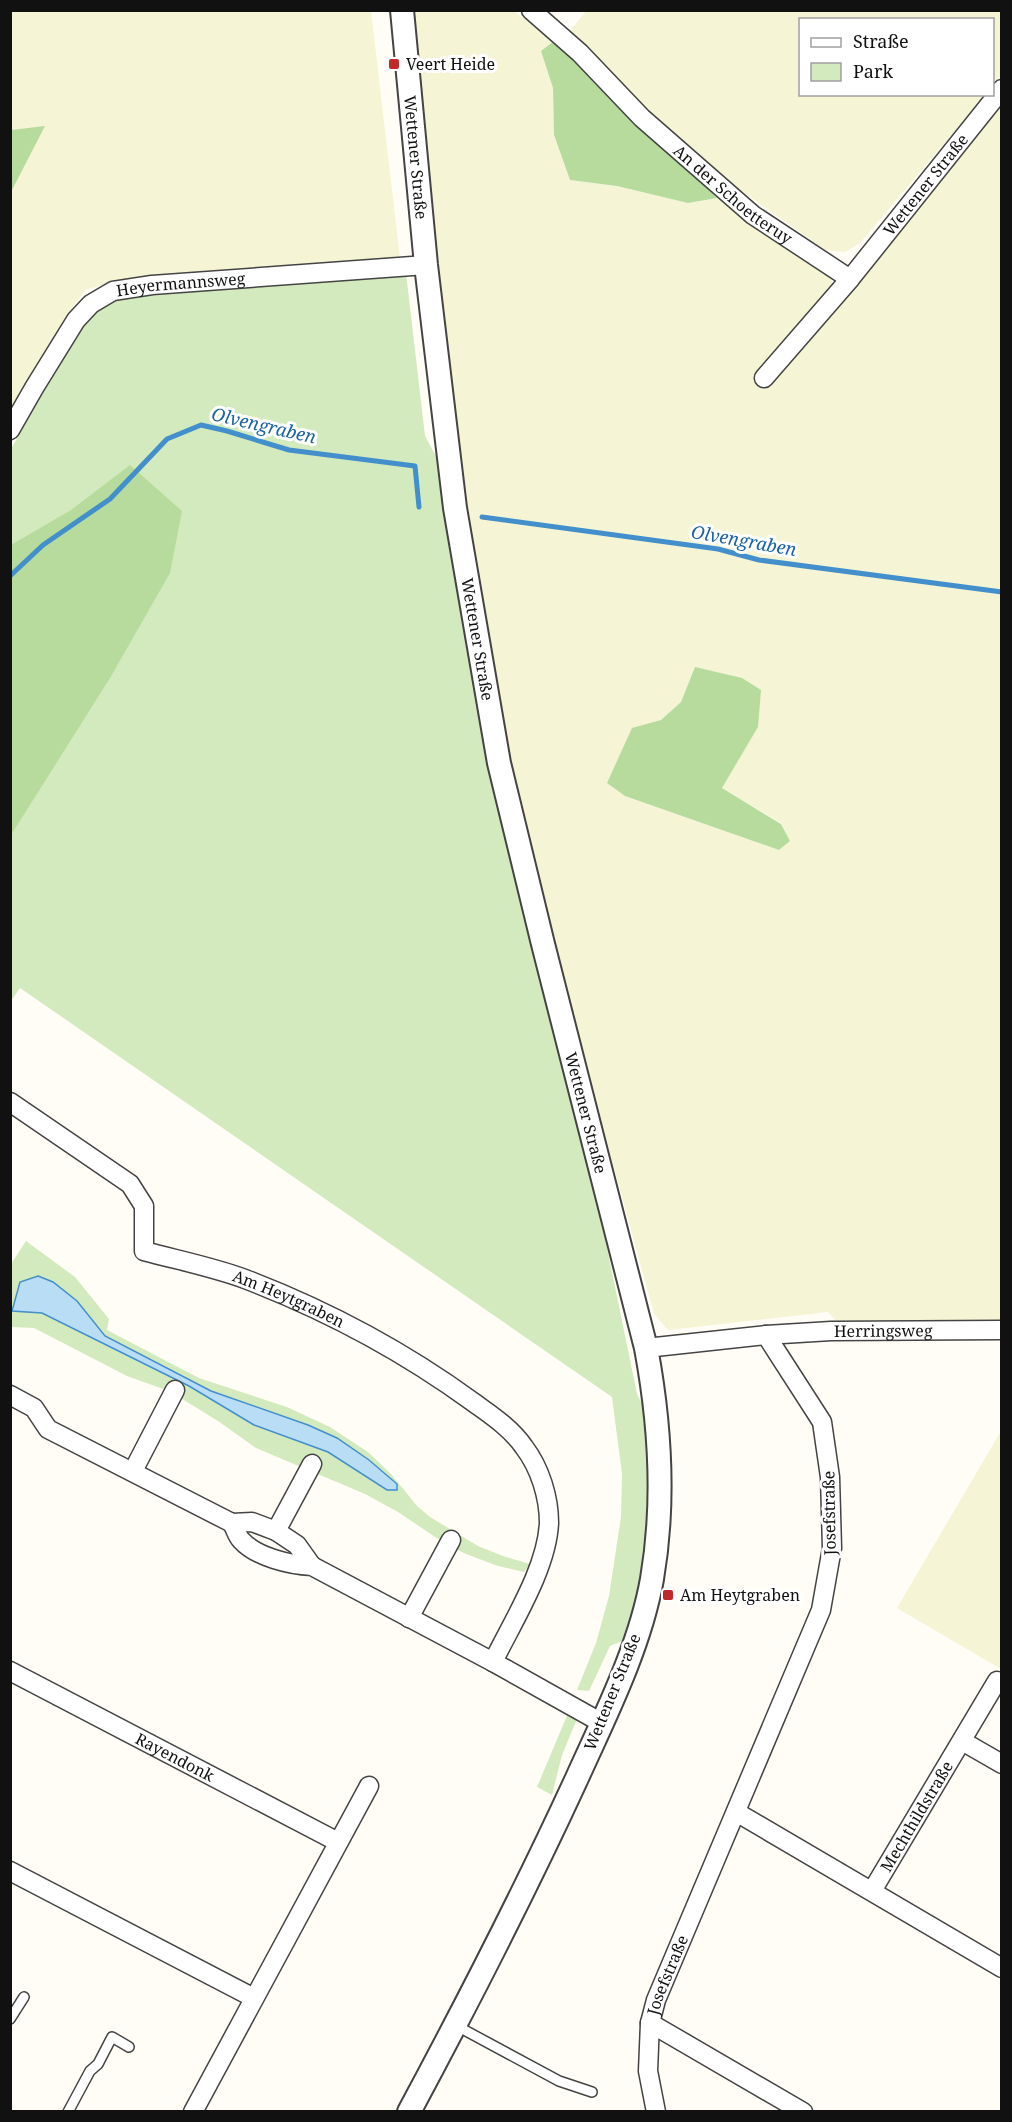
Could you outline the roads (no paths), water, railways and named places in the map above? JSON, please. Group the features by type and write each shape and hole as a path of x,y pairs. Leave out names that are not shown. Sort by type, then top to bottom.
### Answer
{"street":[{"name":"Wettener Straße","path":"402,10 426,266 455,508 499,763 646,1348 655,1398 659,1518 651,1580 632,1652 547,1842 410,2112"},
{"name":"An der Schoetteruy","path":"531,10 580,53 642,118 753,215 850,279"},
{"name":"Wettener Straße","path":"850,279 1002,89"},
{"name":"Heyermannsweg","path":"10,430 76,320 91,304 113,291 152,285 426,266"},
{"path":"764,378 850,279"},
{"name":"Am Heytgraben","path":"10,1102 130,1184 144,1206 144,1251 243,1278 374,1338 444,1381 502,1424 524,1447 538,1472 547,1496 549,1523 546,1547 537,1572 493,1662"},
{"name":"Herringsweg","path":"766,1335 831,1330 943,1332 1002,1330"},
{"path":"646,1348 766,1335"},
{"name":"Josefstraße","path":"656,2112 648,2071 650,2023 656,2000 821,1610 832,1548 830,1477 822,1422 766,1335"},
{"path":"133,1471 175,1390"},
{"path":"10,1395 34,1407 48,1429 232,1523 252,1522 276,1531 297,1545 312,1566 602,1723"},
{"path":"276,1531 312,1464"},
{"path":"232,1523 241,1540 269,1558 295,1566 312,1566"},
{"path":"409,1618 451,1540"},
{"name":"Rayendonk","path":"10,1671 338,1842"},
{"name":"Mechthildstraße","path":"872,1891 997,1681"},
{"path":"962,1741 1002,1764"},
{"path":"193,2112 369,1786"},
{"path":"736,1812 1002,1968"},
{"path":"10,1871 254,1998"},
{"path":"650,2023 803,2112"}],"lane":[{"path":"10,2019 24,1997"},
{"path":"455,2025 558,2081 592,2092"},
{"path":"68,2112 112,2037 129,2047"}],"water":[{"path":"38,1276 53,1282 77,1301 105,1336 211,1391 308,1425 337,1438 369,1460 397,1484 397,1490 387,1490 328,1452 254,1425 189,1386 42,1313 12,1311 20,1282"}],"waterway":[{"name":"Olvengraben","path":"10,576 43,545 110,499 167,439 201,425 289,450 415,466 419,507"},
{"name":"Olvengraben","path":"482,517 718,549 759,560 1002,592"}],"place":[{"name":"Veert Heide","path":"394,64"},
{"name":"Am Heytgraben","path":"668,1595"}]}
